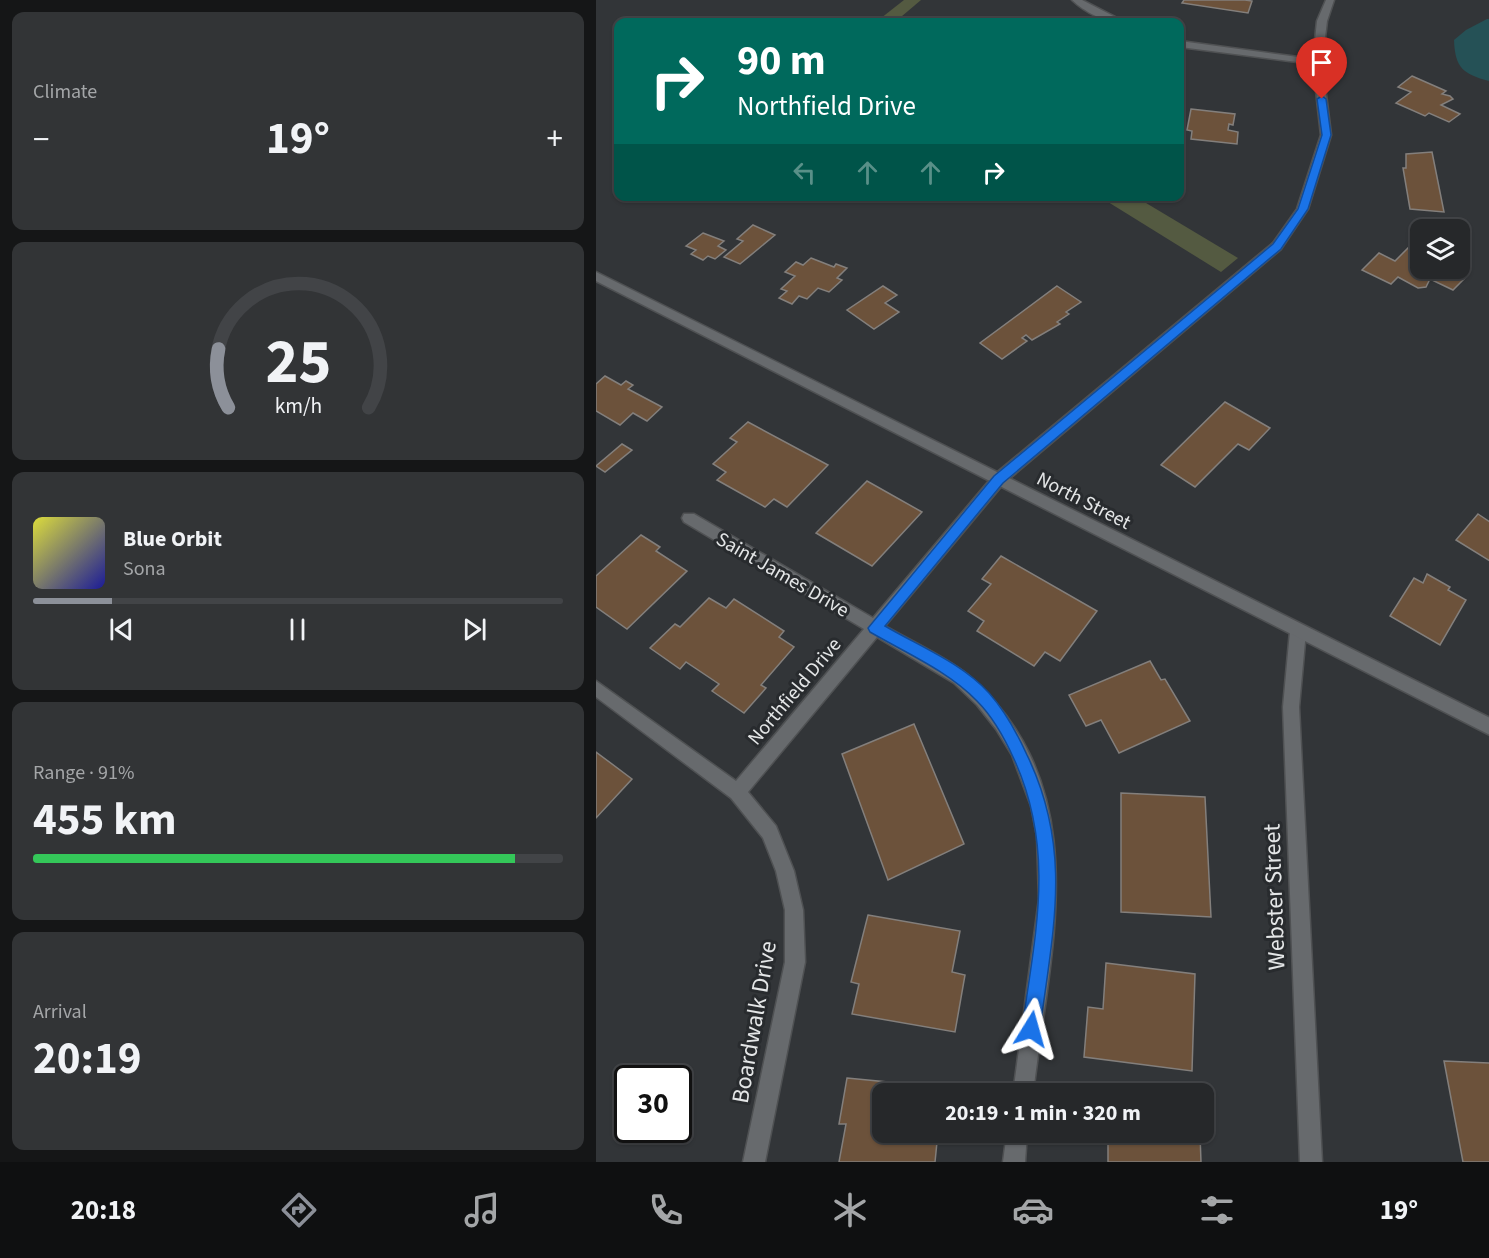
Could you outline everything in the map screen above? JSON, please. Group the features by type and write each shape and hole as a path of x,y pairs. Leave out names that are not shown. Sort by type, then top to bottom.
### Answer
{"street":[{"path":"1076,0 1109,18"},
{"name":"Northfield Drive","path":"737,792 999,480 1277,246 1302,209 1326,135 1317,62 1322,21 1330,0"},
{"path":"1184,45 1317,62"},
{"name":"North Street","path":"596,276 1490,727"},
{"name":"Saint James Drive","path":"689,518 960,678 983,698 1002,722 1018,748 1038,802 1045,832 1048,899 1024,1083"},
{"name":"Webster Street","path":"1298,631 1291,707 1311,1162"},
{"name":"Boardwalk Drive","path":"596,688 737,792 770,832 785,871 794,910 795,962 754,1162"},
{"path":"1014,1162 1016,1143"}],"green space":[{"path":"904,0 921,0 900,18 881,18"},
{"path":"1106,201 1143,201 1238,258 1221,272"}],"water":[{"path":"1489,19 1489,81 1473,76 1462,68 1456,57 1454,40 1466,30"}],"building":[{"path":"1184,0 1252,1 1248,13 1182,3"},
{"path":"1412,76 1446,91 1442,94 1453,99 1441,105 1460,114 1449,122 1429,113 1425,116 1396,103 1411,92 1398,87"},
{"path":"1191,109 1235,114 1233,125 1229,124 1228,130 1238,132 1237,144 1191,139 1192,131 1187,130"},
{"path":"1432,152 1444,212 1410,209 1403,168 1406,168 1406,154"},
{"path":"753,225 775,235 740,264 724,257 743,241 737,239"},
{"path":"703,233 724,241 718,246 726,250 715,259 708,256 703,260 691,254 696,250 686,246"},
{"path":"1410,246 1410,279 1430,279 1426,287 1418,288 1398,277 1391,284 1362,270 1379,253 1395,261"},
{"path":"811,258 834,267 836,264 847,268 837,278 842,280 829,292 818,288 807,299 799,296 792,304 779,298 787,291 781,289 795,276 785,272 796,262 803,265"},
{"path":"1430,279 1464,279 1453,290"},
{"path":"883,286 897,295 885,303 899,312 874,329 847,310"},
{"path":"1057,286 1081,302 1066,312 1069,314 1057,322 1060,324 1032,340 1026,335 1022,338 1027,341 1002,359 980,343"},
{"path":"605,376 621,385 626,381 633,385 628,389 662,407 647,421 633,413 620,425 596,411 596,384"},
{"path":"1225,402 1270,428 1249,450 1238,444 1195,487 1161,465"},
{"path":"748,422 828,465 787,507 774,499 765,507 717,480 726,472 713,464 737,442 730,438"},
{"path":"622,444 632,450 605,472 596,466"},
{"path":"867,481 922,512 872,566 816,533"},
{"path":"1478,514 1490,522 1490,561 1456,540"},
{"path":"641,535 660,547 656,551 687,571 627,629 596,607 596,576"},
{"path":"1001,556 1097,611 1060,661 1045,652 1034,666 977,631 984,621 968,611 991,584 982,579"},
{"path":"1427,574 1450,587 1448,590 1466,600 1440,645 1390,616 1414,578 1423,583"},
{"path":"709,598 726,608 734,599 784,631 779,637 794,647 761,685 766,688 744,713 712,691 719,684 686,662 680,669 650,648 675,624 680,627"},
{"path":"1150,661 1161,680 1165,679 1190,721 1119,753 1101,720 1086,726 1069,695"},
{"path":"914,724 964,844 888,880 842,754"},
{"path":"596,752 632,779 596,818"},
{"path":"1121,793 1205,797 1211,917 1121,912"},
{"path":"868,915 960,931 952,972 965,975 955,1032 852,1014 859,984 851,982"},
{"path":"1106,963 1195,974 1192,1071 1084,1057 1088,1007 1103,1009"},
{"path":"1444,1061 1490,1063 1490,1162 1463,1162"},
{"path":"847,1078 898,1083 872,1083 872,1143 937,1143 935,1162 839,1162 846,1124 839,1124"},
{"path":"1108,1143 1200,1143 1201,1162 1108,1162"}],"route":[{"path":"1031,1029 1048,899 1048,864 1045,832 1029,775 1018,748 1002,722 983,698 960,678 875,628 999,480 1277,246 1302,209 1326,135 1322,99"}]}
